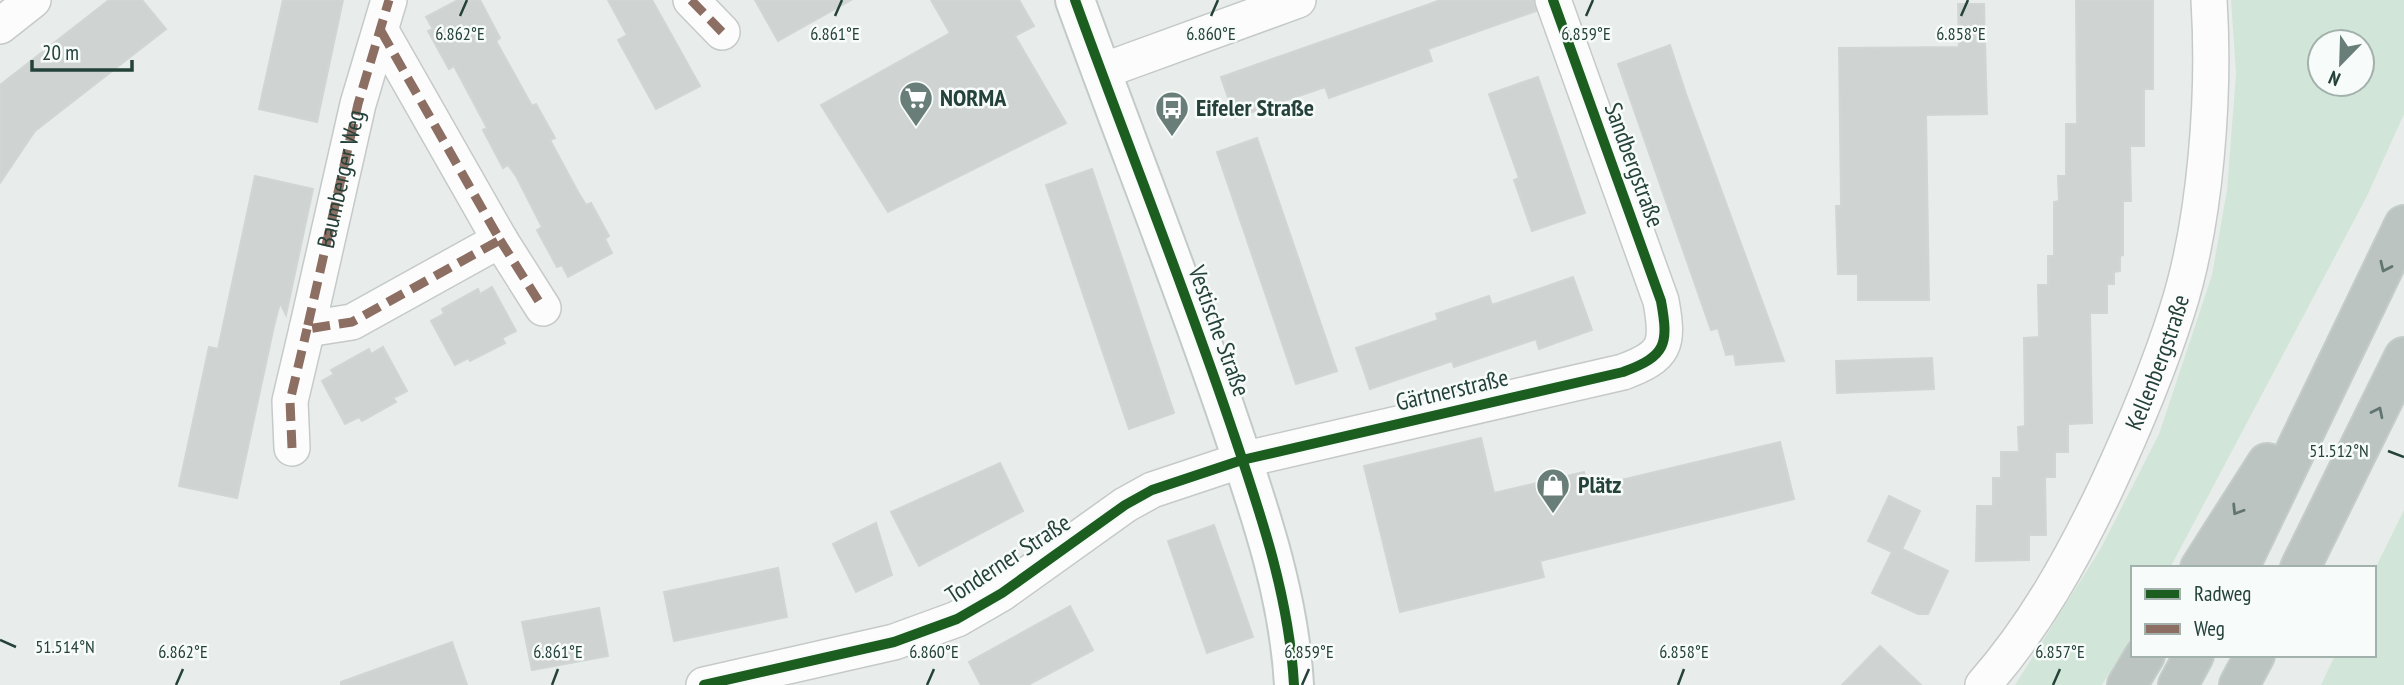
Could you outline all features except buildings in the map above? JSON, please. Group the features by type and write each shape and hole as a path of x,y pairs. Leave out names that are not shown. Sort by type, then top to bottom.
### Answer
{"highway":[{"path":"2240,566 2404,225"},
{"path":"2201,566 2365,308"},
{"path":"2301,566 2404,357"},
{"path":"2310,566 2327,517"},
{"path":"2127,685 2144,657"},
{"path":"2178,685 2193,657"},
{"path":"2239,685 2254,657"},
{"path":"2268,685 2278,657"}],"street":[{"path":"0,26 33,0"},
{"path":"691,0 722,32"},
{"name":"Vestische Straße","path":"1075,0 1207,356 1242,460 1280,579 1294,685"},
{"path":"1100,72 1298,0"},
{"name":"Sandbergstraße","path":"1553,0 1661,301 1666,326 1663,346"},
{"name":"Kellenbergstraße","path":"1983,685 2035,618 2072,558 2134,427 2178,309 2191,251 2209,103 2209,0"},
{"name":"Baumberger Weg","path":"385,16 500,240 542,309"},
{"name":"Baumberger Weg","path":"292,448 290,401 358,104 385,16"},
{"path":"307,329 352,322 500,240"},
{"name":"Gärtnerstraße","path":"1242,460 1623,372 1646,363 1663,346"},
{"name":"Tonderner Straße","path":"704,685 894,642 957,618 1034,572 1125,505 1152,490 1242,460"}],"green space":[{"path":"2231,0 2404,0 2404,114 2367,196 2171,566 2131,566 2131,638 2102,685 2015,685 2101,548 2159,434 2212,275 2227,190 2236,74"},
{"path":"2404,510 2404,685 2321,685 2334,657 2376,657 2376,567"}],"marked path":[{"path":"381,31 500,240 352,322 307,329 358,104 389,0"},
{"path":"691,0 722,32"},
{"path":"500,240 543,308"},
{"path":"292,448 290,401 307,329"}],"cycle path":[{"path":"1075,0 1193,317 1252,487 1279,585 1294,685"},
{"path":"704,685 894,642 957,619 1002,593 1125,505 1152,490 1242,460 1623,372 1656,354 1664,339 1661,301 1553,0"}],"place":[{"name":"NORMA","path":"916,128"},
{"name":"Eifeler Straße","path":"1172,138"},
{"name":"Plätz","path":"1553,515"}]}
